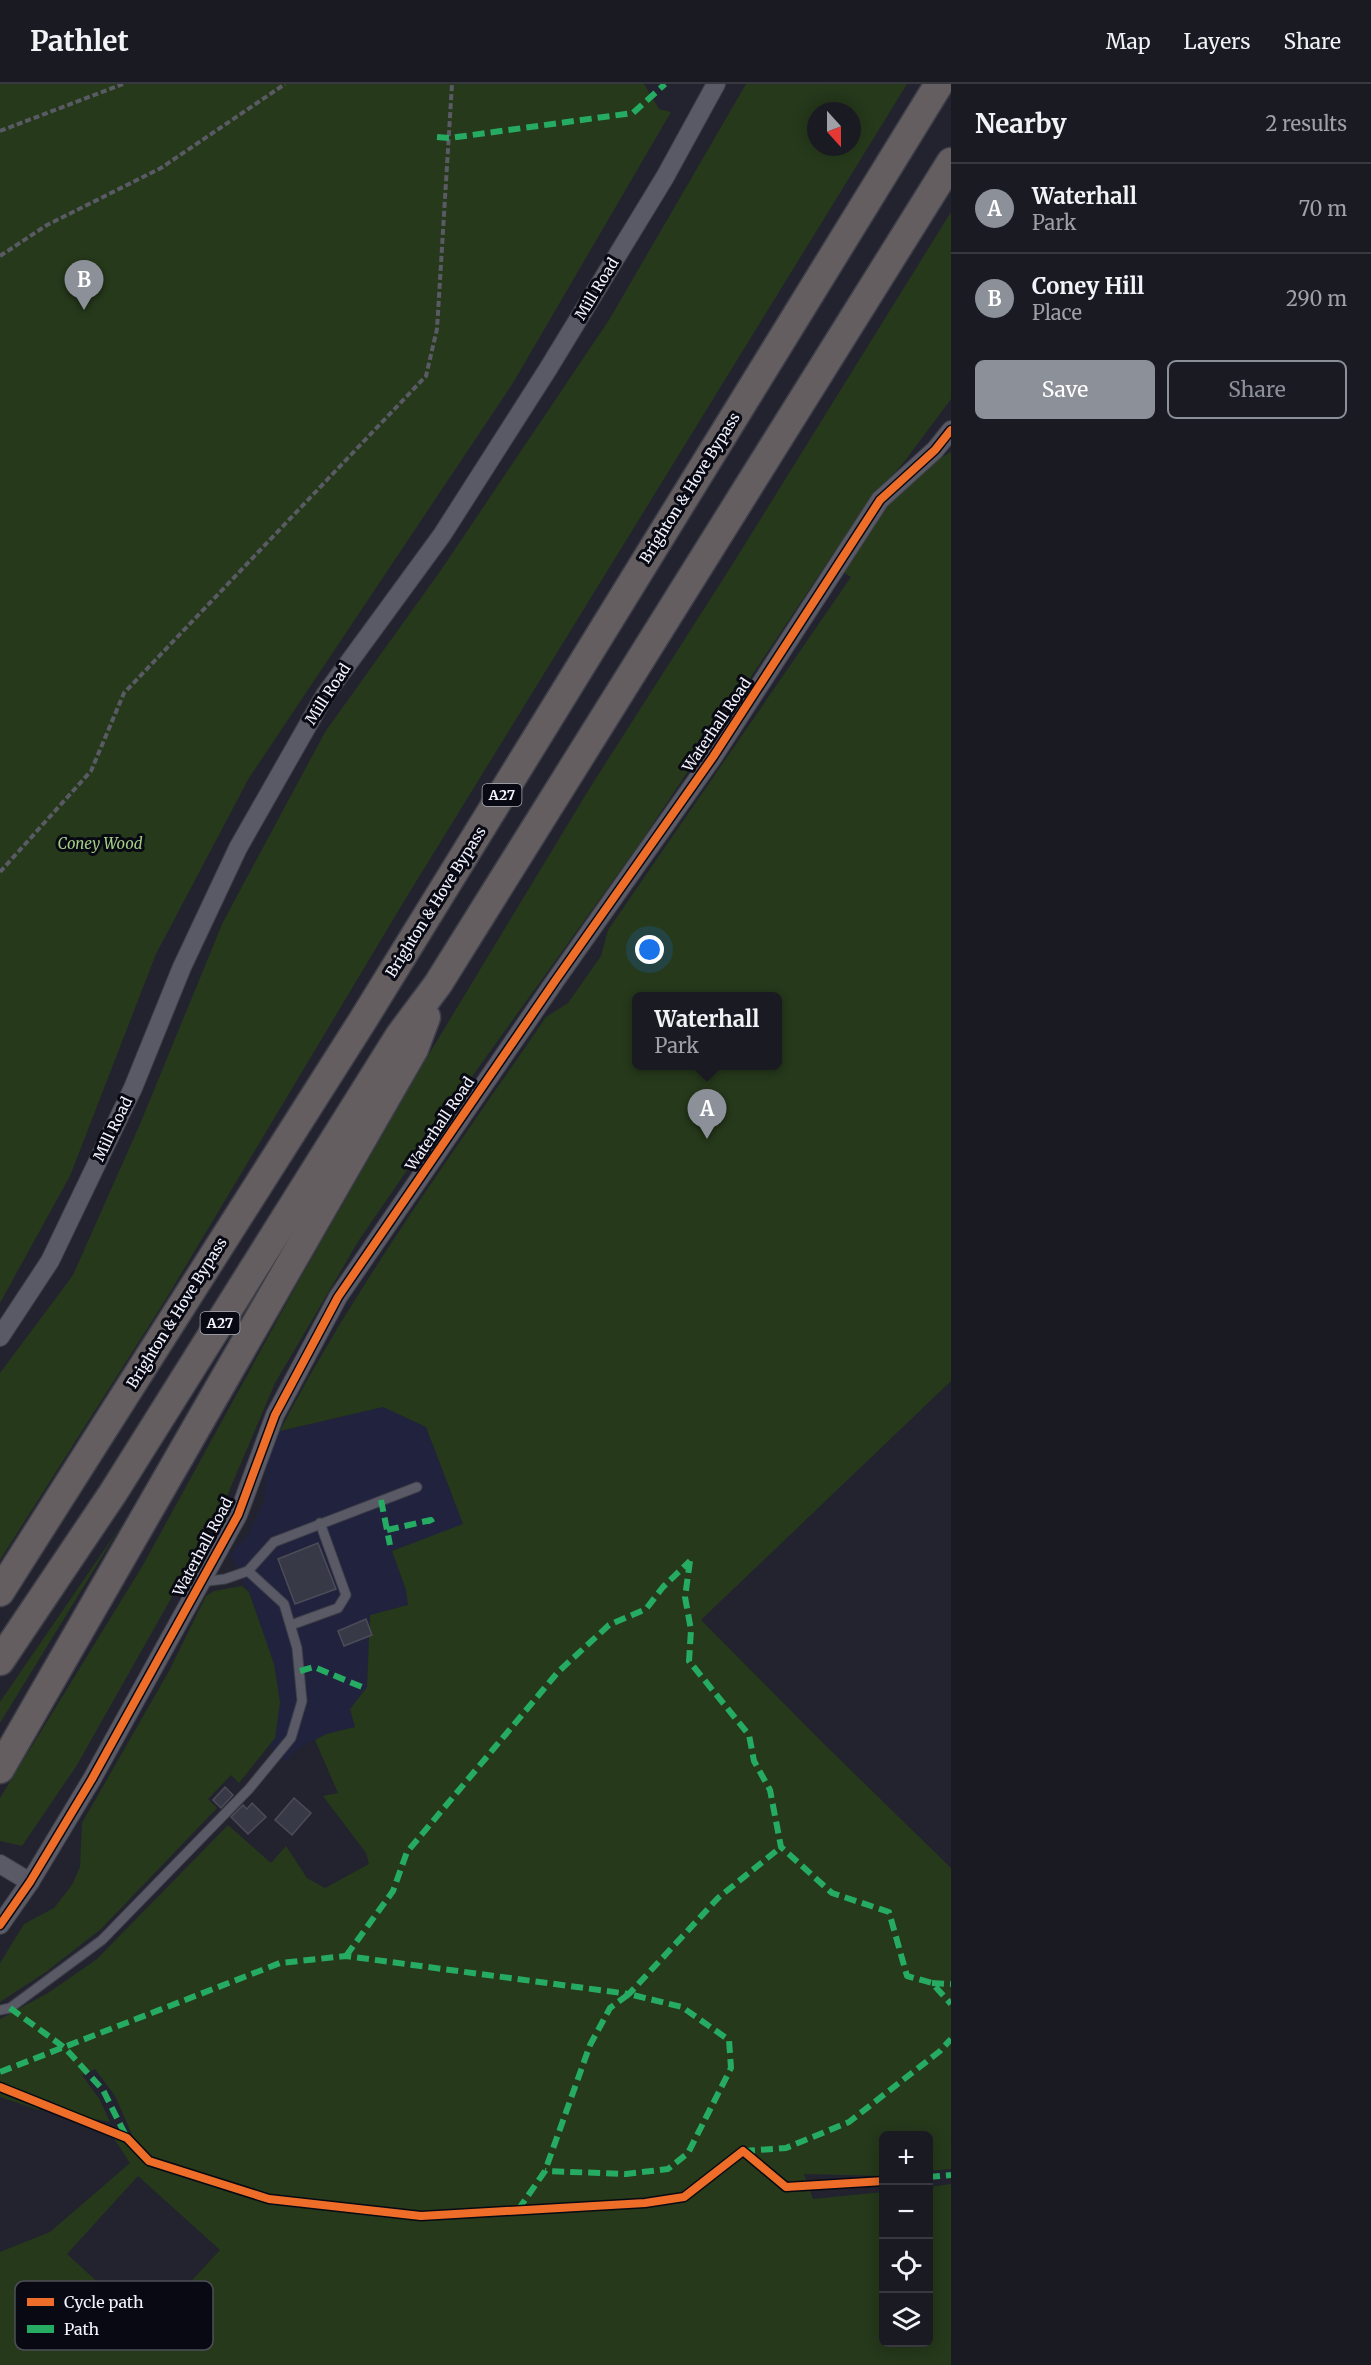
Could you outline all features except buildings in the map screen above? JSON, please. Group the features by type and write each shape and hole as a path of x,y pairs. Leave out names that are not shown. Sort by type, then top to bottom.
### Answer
{"highway":[{"name":"Brighton & Hove Bypass","path":"0,1592 363,1020 939,84"},
{"name":"A27","path":"0,1661 113,1493 400,1035 438,984 951,162"},
{"path":"0,1769 414,1049 438,984"}],"street":[{"name":"Mill Road","path":"0,1336 50,1262 133,1088 182,967 238,848 325,694 448,526 548,369 665,177 716,84"},
{"name":"Waterhall Road","path":"0,1925 30,1882 135,1704 237,1515 275,1415 338,1297 555,981 713,758 880,500 943,446 951,430"},
{"path":"0,1864 30,1882"}],"lane":[{"path":"199,1582 225,1579 248,1571 274,1542 417,1487"},
{"path":"291,1625 338,1608 346,1595 320,1523"},
{"path":"0,2010 10,2008 102,1940 249,1789 291,1738 300,1712 302,1690 297,1648 284,1604 248,1571"}],"path":[{"path":"0,131 123,84"},
{"path":"0,256 47,225 161,168 285,84"},
{"path":"0,872 91,771 124,693 426,376 437,330 452,84"}],"shaded area":[{"path":"383,1407 426,1427 463,1525 392,1551 406,1590 408,1605 370,1615 367,1687 350,1709 355,1727 326,1734 301,1746 286,1761 269,1747 275,1738 274,1664 249,1592 230,1554 248,1535 264,1501 267,1458 280,1431"}],"green space":[{"name":"Coney Wood","path":"0,84 644,84 659,109 671,112 513,383 249,778 156,954 70,1176 0,1303"},
{"path":"746,84 907,84 406,898 166,1299 0,1560 0,1373 73,1275 140,1124 223,922 325,732 441,570 609,320"},
{"path":"951,212 951,399 904,462 863,509 638,846 463,1089 359,1240 275,1383 221,1510 77,1765 22,1846 0,1841 0,1798 143,1565 296,1286 429,1054 591,786 732,565"},
{"path":"951,452 951,1381 701,1620 951,1868 951,2169 933,2171 933,2131 879,2131 879,2176 804,2174 813,2199 879,2192 879,2347 933,2347 933,2186 951,2184 951,2365 0,2365 0,2252 50,2232 130,2163 113,2137 137,2146 115,2096 95,2069 82,2075 100,2100 110,2122 83,2117 47,2100 39,2110 0,2097 0,2019 48,1993 97,1959 228,1825 271,1863 286,1846 307,1878 325,1888 369,1864 366,1853 323,1796 338,1793 315,1740 326,1734 355,1727 350,1709 367,1687 370,1615 408,1605 406,1590 392,1551 463,1524 426,1427 383,1407 280,1431 309,1377 373,1271 546,1017 568,1003 601,956 608,930 851,577 841,571 890,504 919,474","holes":["138,2176 220,2250 191,2281 213,2281 213,2350 15,2350 15,2281 97,2281 67,2254"]},
{"path":"122,1524 0,1723 0,1702"},
{"path":"242,1586 249,1592 274,1664 280,1702 275,1738 239,1783 231,1775 208,1799 217,1808 101,1929 46,1972 0,2002 0,1963 24,1924 54,1908 72,1885 80,1867 82,1823 169,1671 206,1596 214,1591"}],"marked path":[{"path":"437,137 450,138 633,113 665,84"},
{"path":"381,1500 390,1545"},
{"path":"387,1530 431,1520 434,1526"},
{"path":"690,1561 685,1597 691,1630 689,1661 749,1735 754,1761 770,1790 781,1847 832,1893 889,1912 907,1976 932,1983 951,2004"},
{"path":"346,1956 393,1891 407,1852 558,1672 609,1625 646,1609 663,1587 690,1561"},
{"path":"300,1671 314,1667 362,1687"},
{"path":"0,2072 280,1963 346,1956 629,1994 718,1898 781,1847"},
{"path":"932,1983 951,1984"},
{"path":"518,2210 545,2171 590,2045 610,2008 629,1994 682,2007 729,2040 731,2068 688,2153 668,2169 626,2174 545,2171"},
{"path":"10,2008 65,2048 103,2090 127,2138"},
{"path":"743,2151 786,2148 849,2122 940,2051 951,2039"},
{"path":"933,2177 951,2175"}],"cycle path":[{"path":"0,1925 30,1882 92,1779 238,1515 275,1415 338,1297 555,981 713,757 880,500 935,450 951,430"},
{"path":"0,2087 127,2138 149,2161 269,2199 421,2216 645,2203 684,2197 743,2151 786,2187 879,2181"}],"place":[{"name":"Coney Hill","path":"84,310"},
{"name":"Waterhall","path":"707,1139"}]}
